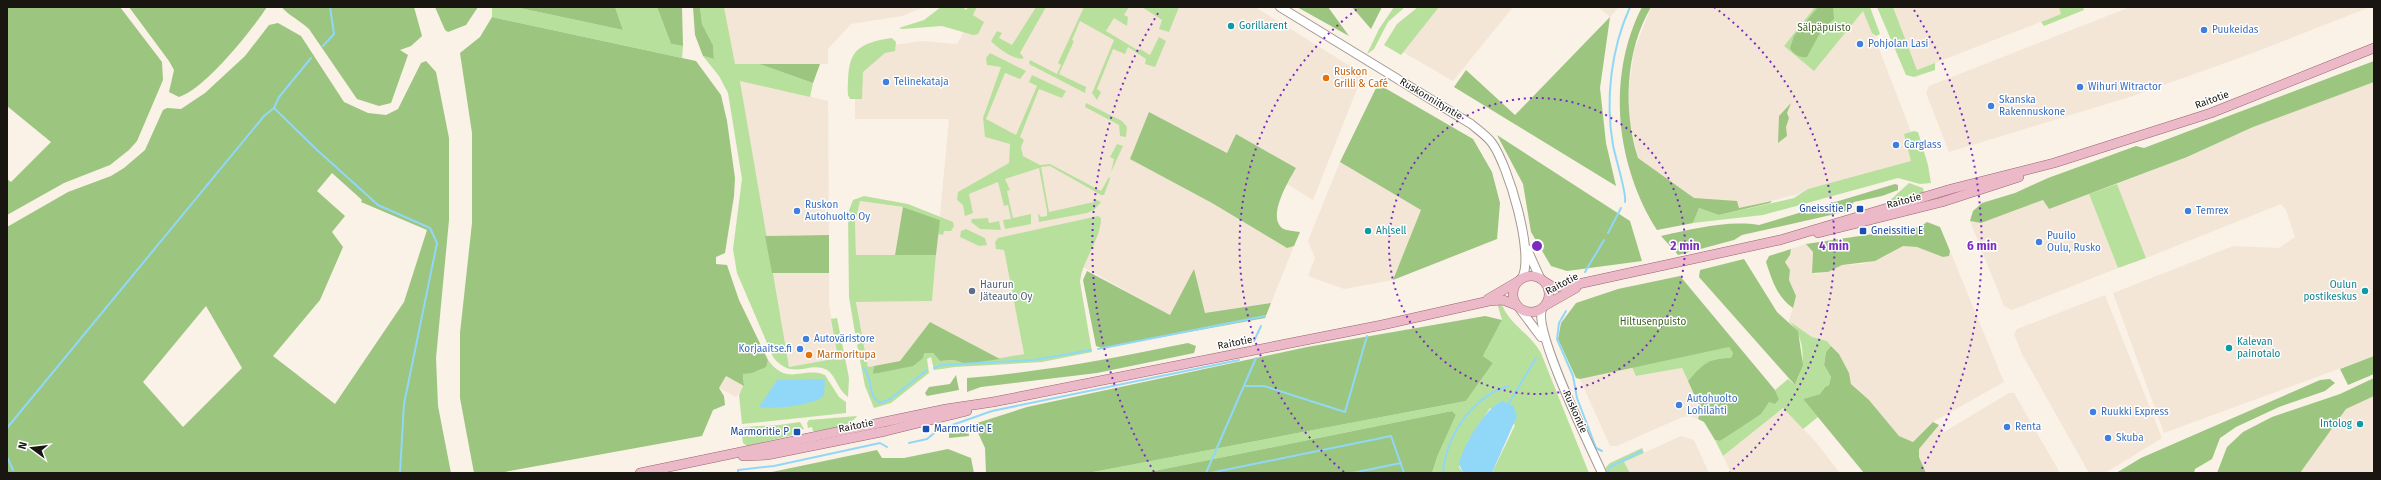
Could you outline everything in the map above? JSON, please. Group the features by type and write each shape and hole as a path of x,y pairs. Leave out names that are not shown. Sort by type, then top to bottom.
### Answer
{"main road":[{"name":"Raitotie","path":"1542,280 1559,288 1780,240 1836,230 1942,202 2009,181 2054,163 2211,113 2374,48"},
{"path":"1528,276 1542,280 1549,293 1544,307 1531,312 1518,307 1513,294 1519,280 1528,276"},
{"name":"Raitotie","path":"1480,303 1519,280"},
{"name":"Raitotie","path":"1544,307 1588,282"},
{"name":"Raitotie","path":"640,473 719,457 775,453 912,426 993,402 1382,325 1480,303 1502,300 1518,307"}],"street":[{"name":"Ruskonniityntie","path":"1280,7 1471,124 1491,142 1505,168 1514,193 1526,266 1519,280"},
{"name":"Ruskonniityntie","path":"1522,238 1542,280"},
{"name":"Ruskontie","path":"1518,307 1532,321 1550,350"},
{"name":"Ruskontie","path":"1544,307 1540,316 1550,350 1564,388 1602,473"}],"shaded area":[{"path":"724,7 925,7 902,16 851,24 828,49 828,64 734,64"},
{"path":"977,7 1255,7 1363,74 1313,200 1287,184 1296,168 1236,134 1227,153 1149,112 1212,203 1287,248 1294,246 1271,303 1205,314 1194,269 1170,315 1083,267 1002,241 1024,354 1000,359 930,322 900,361 868,367 856,302 932,301 949,119 855,119 855,76 880,47 922,41 957,44 964,31 973,35 973,15"},
{"path":"1439,7 1513,7 1453,81 1403,52"},
{"path":"1598,7 1619,7 1610,17"},
{"path":"1651,7 1815,7 1784,46 1864,10 1922,160 1795,195 1667,226 1669,180 1638,159 1629,119 1629,87 1634,51"},
{"path":"1893,7 2079,7 1917,70"},
{"path":"2130,7 2370,7 2253,53 2133,96 1949,152 1926,93 1929,86"},
{"path":"740,80 828,101 829,235 765,236"},
{"path":"2374,82 2374,356 2164,433 2113,293 2233,246 2279,248 2295,237 2286,210 2281,204 2146,258 2117,184 2187,157 2253,127"},
{"path":"1340,162 1422,210 1393,280 1344,289 1308,276 1315,258 1308,241"},
{"path":"2089,194 2118,268 2012,310 2004,306 1970,221 1981,223 2043,200 2049,209"},
{"path":"860,201 903,207 895,255 856,255 855,222"},
{"path":"1806,244 1813,252 1812,273 1817,274 1828,272 1842,265 1863,264 1886,256 1896,248 1903,246 1917,247 1943,257 1949,256 1950,251 2004,382 1933,422 1913,442 1899,436 1869,400 1851,383 1849,373 1839,354 1827,341 1812,337 1789,321 1796,296 1789,280 1790,270 1785,261 1790,255 1791,249"},
{"path":"772,273 829,273 829,304 838,358 789,367"},
{"path":"2105,295 2162,438 2105,473 2089,473 2022,354 2014,334 2017,329"},
{"path":"1632,367 1637,376 1682,368 1701,410 1698,419 1689,416 1680,418 1617,446 1610,446 1580,379"},
{"path":"726,376 744,386 736,397 719,388"},
{"path":"2009,393 2014,393 2060,473 1926,473 1919,457 1919,449 1939,425 1944,432"},
{"path":"2374,396 2374,473 2300,473 2346,409"},
{"path":"1783,408 1815,441 1840,473 1731,473 1723,456"},
{"path":"1681,436 1694,440 1709,473 1630,473 1624,462"}],"green space":[{"path":"7,7 120,7 162,62 163,80 137,141 129,150 110,165 64,183 7,215 7,179 11,182 51,142 7,106"},
{"path":"129,7 267,7 251,30 227,58 202,83 190,92 179,97 169,92 174,70 169,61"},
{"path":"282,7 414,7 422,36 411,46 400,50 408,55 391,103 379,106 357,99 309,29"},
{"path":"435,7 478,7 466,25 448,32 445,30"},
{"path":"492,7 515,7 623,30 615,7 657,7 671,44 683,46 682,58 492,17"},
{"path":"515,7 615,7 623,30"},
{"path":"657,7 682,7 683,46 671,44"},
{"path":"693,7 700,7 702,24 713,45 714,59 703,56 695,35"},
{"path":"700,7 724,7 735,64 759,64 813,83 810,97 740,81 789,367 838,358 831,319 837,318 849,378 848,397 827,370 814,367 801,369 787,368 773,357 737,273 733,249 742,179 728,93 719,76 703,56 714,59 713,45 702,24"},
{"path":"941,7 963,7 966,10 968,7 977,7 973,15 984,22 978,34 973,35 942,26 899,28 924,20"},
{"path":"1036,7 1046,7 1020,53 1024,58 1020,59 1011,56 991,41 997,31 1002,33 999,38 1012,45"},
{"path":"1084,7 1129,7 1124,15 1128,17 1127,26 1114,18 1106,31 1139,51 1140,49 1150,55 1159,37 1166,41 1155,67 1145,64 1146,59 1128,47 1125,54 1113,49 1097,89 1101,92 1097,100 1092,93 1114,40 1080,21 1072,40 1074,41 1059,74 1086,87 1085,93 1029,64 1030,60 1057,74 1061,65 1058,63"},
{"path":"1142,7 1179,7 1169,32 1159,29 1162,20"},
{"path":"1297,7 1328,7 1349,36"},
{"path":"1352,7 1382,7 1371,29"},
{"path":"1394,7 1405,7 1388,22 1374,49 1367,54 1379,29"},
{"path":"1418,7 1439,7 1401,55 1384,45 1397,24"},
{"path":"1642,7 1651,7 1642,24 1636,43 1629,81 1630,121 1638,158 1694,198 1737,201 1739,208 1772,201 1770,203 1719,215 1699,208 1693,223 1657,230 1643,205 1632,178 1625,149 1621,120 1620,91 1623,62 1631,34"},
{"name":"Sälpäpuisto","path":"1815,7 1870,7 1880,34 1876,36 1872,33 1863,11 1814,71 1784,46"},
{"path":"1818,7 1833,7 1834,19 1821,31 1807,57 1799,56 1790,48 1794,36"},
{"path":"1877,7 1893,7 1917,70 1935,63 1935,70 1914,77 1906,75"},
{"path":"2059,7 2083,7 2084,10 2044,26 2041,22 2061,14"},
{"path":"492,17 696,61 721,95 727,121 735,178 734,196 725,253 716,257 716,264 727,265 739,300 768,360 766,367 752,373 743,374 744,386 726,376 719,388 724,396 725,405 713,410 702,436 499,473 474,473 460,398 460,333 472,223 472,133 460,53 480,37"},
{"path":"1610,17 1600,88 1606,143 1616,186 1454,87 1466,70 1515,115"},
{"path":"278,23 301,36 344,102 368,113 386,115 398,109 421,63 426,61 436,72 449,138 449,220 436,358 438,406 451,473 7,473 7,227 68,192 111,176 124,168 145,150 163,110 167,108 181,109 205,93 245,56 269,25","holes":["332,173 362,200 361,202 427,230 404,302 335,404 273,356 320,300 343,247 332,232 345,216 317,191","206,306 242,368 183,427 143,382"]},
{"path":"892,38 896,42 895,51 885,53 863,72 862,99 850,99 848,95 849,70 854,54 867,44"},
{"path":"990,53 1026,71 1020,79 1005,73 986,119 1016,135 1037,86 1029,82 1032,75 1066,91 1062,98 1039,89 1020,137 1024,140 1021,147 1023,156 1040,165 1050,164 1101,191 1109,177 1110,179 1104,195 1101,195 1050,166 1041,167 1049,212 1094,202 1095,199 1101,202 1094,210 1087,213 1039,222 1038,213 1041,217 1047,216 1047,211 1039,168 1005,179 1010,190 1007,191 1013,218 1031,214 1031,224 1005,229 1003,220 1011,219 1008,205 1004,206 998,182 969,194 973,213 965,216 963,205 957,200 958,192 1009,163 1010,144 985,137 983,118 1001,67 987,65 986,58"},
{"path":"2374,61 2374,82 2253,127 2187,157 2049,209 2043,200 1981,223 1970,221 1973,211 1982,203 2015,193 2048,178 2136,146 2144,148"},
{"path":"759,64 820,64 813,83"},
{"path":"1378,84 1473,139 1492,172 1500,203 1497,239 1393,280 1421,210 1340,162"},
{"path":"1086,103 1122,121 1127,127 1126,137 1120,136 1119,125 1085,107"},
{"path":"1791,103 1787,113 1789,118 1786,127 1787,136 1778,143 1779,116"},
{"path":"1149,112 1227,153 1236,134 1296,168 1281,198 1277,215 1278,222 1282,228 1300,232 1294,246 1287,248 1212,203 1130,159"},
{"path":"1914,131 1918,132 1928,165 1931,183 1920,184 1898,178 1763,215 1693,223 1699,208 1719,215 1794,198 1808,189 1911,161 1904,134"},
{"path":"1497,135 1630,221 1642,261 1567,271 1551,266 1531,232 1523,184"},
{"path":"1117,144 1123,146 1111,172 1114,159 1110,157"},
{"path":"1909,183 1923,188 1924,192 1918,196 1887,203"},
{"path":"1895,184 1898,185 1898,190 1882,196 1854,202 1844,212 1742,235 1734,240 1678,255 1675,251 1679,247 1676,243 1671,247 1661,236 1722,224 1759,225"},
{"path":"2117,184 2146,258 2118,268 2089,194"},
{"path":"864,196 908,204 953,222 954,226 951,231 944,231 943,235 938,234 940,220 903,207 860,201 855,222 856,255 936,255 932,301 856,302 862,335 855,333 849,297 848,213 853,200"},
{"path":"903,207 940,220 936,255 895,255"},
{"path":"1098,216 1101,218 1098,234 1081,274 1080,282 1092,352 1042,362 955,367 934,370 931,357 927,359 929,373 891,403 874,408 865,386 857,345 863,341 868,367 874,366 874,374 924,353 933,353 940,361 954,360 966,364 1024,354 1004,250 996,249 995,242 998,238"},
{"path":"988,218 989,223 999,221 1001,230 980,229 971,222 972,219"},
{"path":"1927,222 1940,227 1950,251 1949,256 1943,257 1917,247 1903,246 1875,261 1842,265 1828,272 1812,273 1813,252 1806,244 1920,227"},
{"path":"966,229 985,238 987,245 979,246 960,237 961,231"},
{"path":"829,235 829,273 772,273 765,236"},
{"path":"1791,249 1790,255 1785,262 1790,270 1789,280 1796,296 1793,308 1787,304 1779,293 1773,282 1766,262 1769,256"},
{"path":"1744,259 1777,312 1798,331 1803,365 1795,385 1699,277 1700,270"},
{"path":"1194,269 1205,313 1271,303 1265,318 1102,348 1096,346 1083,280 1087,271 1170,315"},
{"name":"Hiltusenpuisto","path":"1680,276 1775,390 1779,399 1775,404 1769,402 1761,414 1720,441 1715,440 1704,422 1698,419 1701,410 1688,381 1706,363 1717,359 1731,358 1733,353 1729,347 1580,379 1576,378 1558,339 1561,323 1576,303 1618,289"},
{"path":"1501,302 1504,310 1514,323 1531,340 1541,353 1589,473 1492,473 1515,425 1490,408 1468,441 1459,467 1463,473 1432,473 1437,457 1456,415 1452,411 1144,473 1088,473 1466,401 1493,363 1483,356 1502,320 1497,303"},
{"path":"1485,316 1502,320 1483,356 1493,363 1466,401 1088,473 986,473 985,448 974,424 1027,407 1307,347"},
{"path":"1789,321 1812,337 1827,341 1831,346 1826,352 1824,365 1831,377 1829,385 1825,387 1820,394 1803,399 1818,417 1803,429 1783,408 1723,456 1715,440 1720,441 1769,402 1779,399 1775,390 1788,379 1795,385 1799,377 1802,360 1801,344 1795,328"},
{"path":"930,322 1000,359 966,364 954,360 940,361 933,353 924,353 923,358 913,366 873,374 874,366 900,361"},
{"path":"1188,343 1196,346 1194,353 1097,373 981,387 967,392 967,378 1078,364"},
{"path":"1831,346 1839,354 1849,373 1851,384 1869,400 1899,436 1913,442 1933,422 1939,425 1919,449 1919,457 1926,473 1864,473 1803,399 1820,394 1825,387 1829,385 1831,377 1824,365 1826,352"},
{"path":"1729,347 1733,353 1731,358 1711,361 1702,367 1688,381 1682,368 1636,376 1632,367"},
{"path":"2374,356 2374,374 2348,385 2340,369"},
{"path":"768,360 775,368 789,374 817,373 825,375 839,397 846,402 846,413 742,424 739,395 744,384 743,374 765,367"},
{"path":"956,375 959,390 927,396 925,393 929,387 950,384"},
{"path":"2374,378 2374,396 2346,409 2300,473 2217,473 2227,447 2243,432 2272,417 2340,394"},
{"path":"2330,379 2335,383 2325,391 2279,407 2236,427 2220,438 2212,459 2195,469 2194,473 2116,473 2141,458 2320,380"},
{"path":"1452,411 1456,415 1437,457 1432,473 1144,473"},
{"path":"857,416 843,426 825,430 813,431 812,427 808,428 807,423 809,420"},
{"path":"800,422 804,429 793,431 793,435 747,446 743,443 741,429 744,427"},
{"path":"968,429 969,436 949,438 949,433"},
{"path":"1642,448 1644,453 1624,462 1630,473 1605,473 1606,467 1610,463"},
{"path":"948,449 971,458 974,473 767,473 877,450 882,458 904,458"}],"water":[{"path":"825,379 824,395 820,399 813,402 773,408 759,407 777,380"},
{"path":"1503,401 1513,406 1517,416 1492,473 1463,473 1459,464 1470,438 1489,411 1496,404"}],"waterway":[{"path":"323,46 334,34 330,7"},
{"path":"1625,202 1623,183 1613,145 1610,93 1614,57 1623,23 1630,7"},
{"path":"311,58 279,97 274,108 316,149 378,205 430,228 437,243 404,404 400,473"},
{"path":"7,428 264,116 274,108"},
{"path":"1608,233 1621,208"},
{"path":"1585,272 1604,240"},
{"path":"1566,311 1559,323 1557,339 1573,376 1577,398 1596,448 1602,451"},
{"path":"1098,349 1265,316"},
{"path":"1254,341 1261,326"},
{"path":"1244,386 1264,386 1345,412 1367,336"},
{"path":"934,368 942,365 1034,360 1091,350"},
{"path":"1206,473 1256,358"},
{"path":"1508,405 1536,358"},
{"path":"909,443 927,439 938,430 992,411 1239,360"},
{"path":"863,368 868,376 874,396 881,403 890,399 927,370"},
{"path":"1443,473 1449,445 1463,420 1483,399 1495,391 1508,386"},
{"path":"1210,473 1391,436 1404,473"},
{"path":"738,473 738,470 774,466 880,443 887,447"},
{"path":"1610,467 1642,451"},
{"path":"7,457 13,470"},
{"path":"1352,473 1401,463"},
{"path":"1608,473 1610,467"}],"place":[{"name":"Gorillarent","path":"1231,26"},
{"name":"Puukeidas","path":"2204,30"},
{"name":"Pohjolan Lasi","path":"1860,44"},
{"name":"Ruskon Grilli & Café","path":"1326,78"},
{"name":"Telinekataja","path":"886,82"},
{"name":"Wihuri Witractor","path":"2080,87"},
{"name":"Skanska Rakennuskone","path":"1991,106"},
{"name":"Carglass","path":"1896,145"},
{"name":"Gneissitie P","path":"1860,209"},
{"name":"Ruskon Autohuolto Oy","path":"797,211"},
{"name":"Temrex","path":"2188,211"},
{"name":"Ahlsell","path":"1368,231"},
{"name":"Gneissitie E","path":"1863,231"},
{"name":"Puuilo Oulu, Rusko","path":"2039,242"},
{"name":"Haurun Jäteauto Oy","path":"972,291"},
{"name":"Oulun postikeskus","path":"2365,291"},
{"name":"Autoväristore","path":"806,339"},
{"name":"Kalevan painotalo","path":"2229,348"},
{"name":"Korjaaitse.fi","path":"800,349"},
{"name":"Marmoritupa","path":"809,355"},
{"name":"Autohuolto Lohilahti","path":"1679,405"},
{"name":"Ruukki Express","path":"2093,412"},
{"name":"Intolog","path":"2360,424"},
{"name":"Renta","path":"2007,427"},
{"name":"Marmoritie E","path":"926,429"},
{"name":"Marmoritie P","path":"797,432"},
{"name":"Skuba","path":"2108,438"}]}
